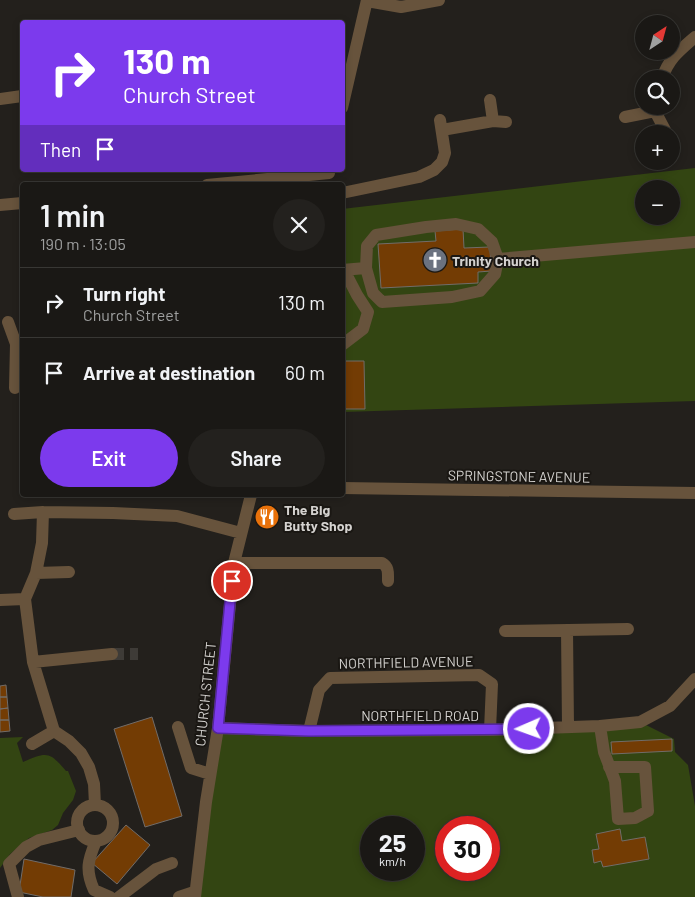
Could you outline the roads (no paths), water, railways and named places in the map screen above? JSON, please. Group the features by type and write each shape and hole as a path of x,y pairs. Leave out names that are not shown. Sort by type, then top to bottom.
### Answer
{"street":[{"path":"345,80 347,62 367,0 401,7 439,0"},
{"path":"665,70 673,56 695,37"},
{"path":"0,99 20,96"},
{"path":"490,100 493,121"},
{"path":"625,117 635,114"},
{"path":"345,192 419,177 434,170 442,162 445,154 441,125 493,121 506,122"},
{"path":"247,182 328,176"},
{"path":"0,205 20,203"},
{"path":"456,224 478,229 492,242 498,259 495,274 480,291 452,297 382,302 373,293 366,268 367,246 376,235 456,224"},
{"path":"498,259 695,242"},
{"path":"345,270 366,268"},
{"path":"345,272 368,312 363,329 345,343"},
{"path":"8,322 19,344 15,388"},
{"name":"SPRINGSTONE AVENUE","path":"345,488 695,493"},
{"name":"CHURCH STREET","path":"193,895 218,728 234,563 250,497"},
{"path":"43,512 42,543 36,573 25,599 33,662 54,731 70,741 81,753 89,767 94,784 95,805"},
{"path":"14,514 43,512 177,516 241,534"},
{"path":"234,563 382,563 386,565 388,570 388,581"},
{"path":"36,573 69,572"},
{"path":"0,600 25,599"},
{"path":"506,631 628,629"},
{"path":"567,630 568,728"},
{"path":"33,662 112,654"},
{"name":"NORTHFIELD AVENUE","path":"309,731 319,690 330,678 479,675 492,684 490,730"},
{"name":"NORTHFIELD ROAD","path":"218,728 309,731 490,730 568,728 640,722 670,706 695,679"},
{"path":"600,726 604,752 609,766 615,781 618,819 635,818 648,811 645,767 609,766"},
{"path":"178,727 191,768 210,774"},
{"path":"32,744 54,731"},
{"path":"95,805 104,807 110,813 113,820 112,828 102,840 96,841 84,837 79,830 77,822 84,808 95,805"},
{"path":"18,897 9,864 26,847 39,840 79,830"},
{"path":"96,841 88,862 89,879 94,890 110,897"},
{"path":"119,897 156,869 172,863"},
{"path":"179,897 193,895"}],"tunnel":[{"path":"112,654 138,654"}],"place":[{"name":"Trinity Church","path":"435,260"},
{"name":"The Big Butty Shop","path":"267,517"}]}
